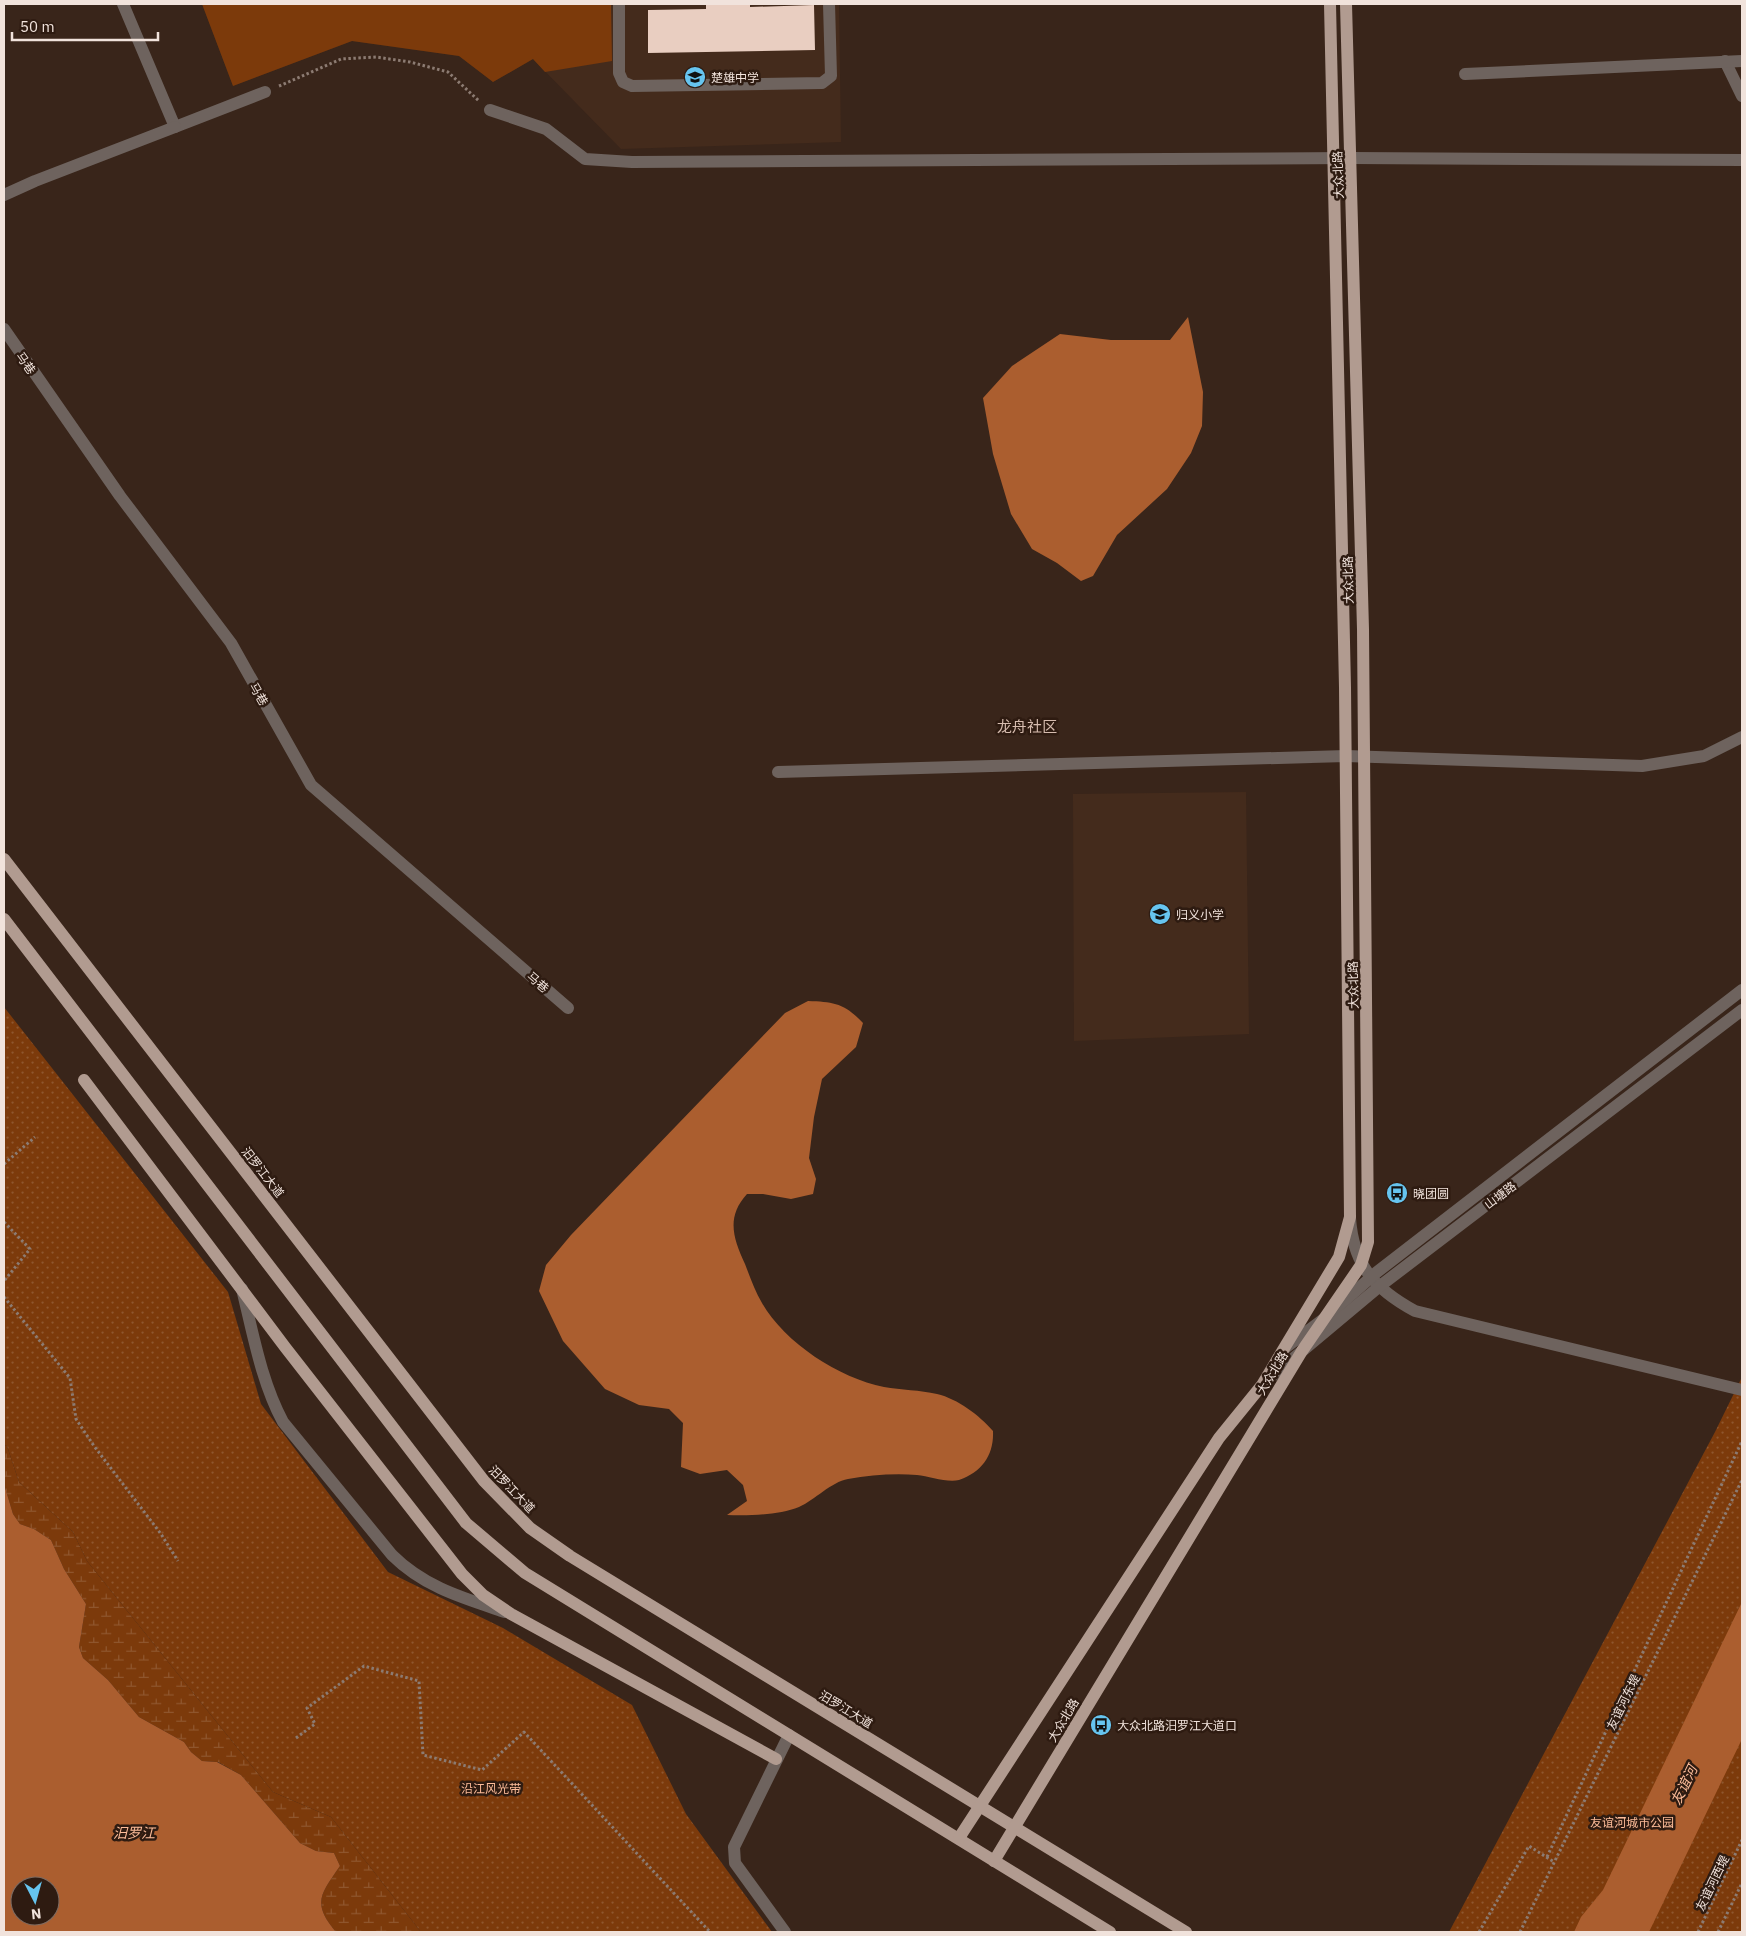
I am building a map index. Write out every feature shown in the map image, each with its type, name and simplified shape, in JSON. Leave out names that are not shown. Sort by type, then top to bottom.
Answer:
[{"type":"main road","name":"大众北路","points":[[959,1838],[1219,1438],[1262,1385],[1339,1257],[1350,1217],[1346,756],[1330,4]]},
{"type":"main road","name":"大众北路","points":[[994,1861],[1302,1350],[1361,1265],[1368,1242],[1364,756],[1346,4]]},
{"type":"main road","name":"汨罗江大道","points":[[4,859],[484,1481],[530,1528],[570,1556],[1186,1932]]},
{"type":"main road","points":[[4,918],[466,1524],[525,1573],[1110,1932]]},
{"type":"main road","points":[[84,1080],[241,1286],[284,1347],[462,1574],[483,1595],[511,1614],[776,1758]]},
{"type":"street","points":[[123,4],[175,127]]},
{"type":"street","points":[[619,4],[619,73],[623,82],[632,86],[822,83],[831,76],[829,4]]},
{"type":"street","points":[[1465,74],[1742,60]]},
{"type":"street","points":[[1725,61],[1742,96]]},
{"type":"street","points":[[4,195],[35,181],[265,92]]},
{"type":"street","points":[[490,110],[546,129],[585,159],[623,161],[1334,158],[1742,160]]},
{"type":"street","name":"马巷","points":[[4,329],[120,496],[231,644],[311,785],[568,1008]]},
{"type":"street","points":[[778,772],[1346,756],[1642,766],[1704,756],[1742,737]]},
{"type":"street","name":"山塘路","points":[[1262,1385],[1376,1282],[1742,990]]},
{"type":"street","name":"山塘路","points":[[1285,1348],[1742,1010]]},
{"type":"street","points":[[1350,1217],[1354,1250],[1361,1265],[1397,1302],[1415,1311],[1742,1390]]},
{"type":"street","points":[[241,1286],[261,1367],[273,1404],[283,1422],[392,1555],[405,1568],[428,1584],[452,1595],[511,1614]]},
{"type":"street","points":[[785,1932],[735,1863],[734,1847],[776,1758],[789,1735]]},
{"type":"path","points":[[265,92],[341,59],[376,57],[410,62],[448,72],[490,110]]},
{"type":"path","points":[[4,1164],[35,1136]]},
{"type":"path","points":[[4,1222],[30,1249],[4,1281]]},
{"type":"path","points":[[4,1297],[70,1378],[76,1418],[94,1446],[161,1534],[178,1561]]},
{"type":"path","points":[[1547,1858],[1742,1441]]},
{"type":"path","name":"友谊河东堤","points":[[1520,1932],[1742,1480]]},
{"type":"path","points":[[296,1738],[315,1724],[307,1708],[364,1666],[419,1681],[423,1755],[482,1770],[524,1732],[710,1932]]},
{"type":"path","name":"友谊河西堤","points":[[1698,1932],[1742,1840]]},
{"type":"path","points":[[1479,1932],[1529,1846],[1554,1862]]},
{"type":"path","points":[[1718,1932],[1742,1883]]},
{"type":"shaded area","name":"楚雄中学","points":[[202,4],[839,4],[841,142],[621,149],[533,59],[493,82],[459,56],[352,41],[233,86]]},
{"type":"shaded area","name":"归义小学","points":[[1246,792],[1249,1034],[1074,1041],[1073,794]]},
{"type":"green space","points":[[202,4],[611,4],[612,61],[545,72],[533,59],[493,82],[459,56],[352,41],[233,86]]},
{"type":"green space","name":"沿江风光带","points":[[4,1007],[228,1292],[261,1404],[388,1572],[503,1628],[632,1705],[686,1814],[772,1932],[421,1932],[331,1817],[273,1792],[87,1561],[73,1532],[19,1482],[7,1446],[4,1445]]},
{"type":"green space","name":"友谊河城市公园","points":[[1742,1377],[1742,1932],[1449,1932],[1715,1432]]},
{"type":"green space","points":[[4,1445],[7,1446],[19,1482],[73,1532],[87,1561],[273,1792],[331,1817],[421,1932],[336,1932],[328,1922],[321,1906],[324,1892],[340,1866],[334,1853],[316,1851],[300,1843],[241,1775],[218,1762],[202,1761],[191,1752],[184,1742],[139,1717],[108,1680],[83,1658],[79,1647],[86,1604],[64,1569],[51,1540],[34,1529],[20,1524],[13,1514],[4,1484]]},
{"type":"water","points":[[1188,317],[1203,392],[1202,426],[1191,453],[1167,489],[1117,535],[1093,576],[1081,581],[1057,563],[1032,549],[1011,514],[993,454],[983,398],[1012,366],[1060,334],[1111,340],[1170,340]]},
{"type":"water","points":[[808,1001],[838,1005],[850,1011],[863,1023],[856,1047],[822,1079],[814,1117],[809,1158],[816,1179],[813,1194],[791,1199],[763,1194],[747,1194],[736,1211],[734,1228],[737,1245],[753,1284],[772,1318],[784,1332],[815,1357],[849,1376],[867,1382],[884,1387],[945,1396],[968,1408],[987,1425],[993,1431],[993,1440],[985,1462],[967,1477],[959,1480],[949,1481],[900,1474],[848,1479],[835,1484],[805,1504],[791,1510],[763,1514],[727,1515],[747,1501],[743,1485],[727,1470],[700,1474],[681,1467],[683,1423],[669,1409],[639,1405],[605,1389],[563,1341],[539,1291],[546,1265],[571,1235],[785,1013]]},
{"type":"water","name":"汨罗江","points":[[4,1484],[13,1514],[20,1524],[34,1529],[51,1540],[64,1569],[86,1604],[79,1647],[83,1658],[108,1680],[139,1717],[184,1742],[191,1752],[202,1761],[217,1762],[241,1775],[300,1843],[316,1851],[334,1853],[340,1866],[324,1892],[321,1906],[328,1922],[336,1932],[4,1932]]},
{"type":"water","name":"友谊河","points":[[1742,1602],[1742,1739],[1649,1932],[1574,1932],[1581,1917],[1603,1890]]},
{"type":"building","points":[[706,4],[750,4],[750,7],[814,5],[815,50],[648,53],[648,10],[706,9]]},
{"type":"place","name":"楚雄中学","points":[[695,77]]},
{"type":"place","name":"归义小学","points":[[1160,914]]},
{"type":"place","name":"晓团圆","points":[[1397,1193]]},
{"type":"place","name":"大众北路汨罗江大道口","points":[[1101,1725]]},
{"type":"district","name":"龙舟社区","points":[[1027,726]]}]
